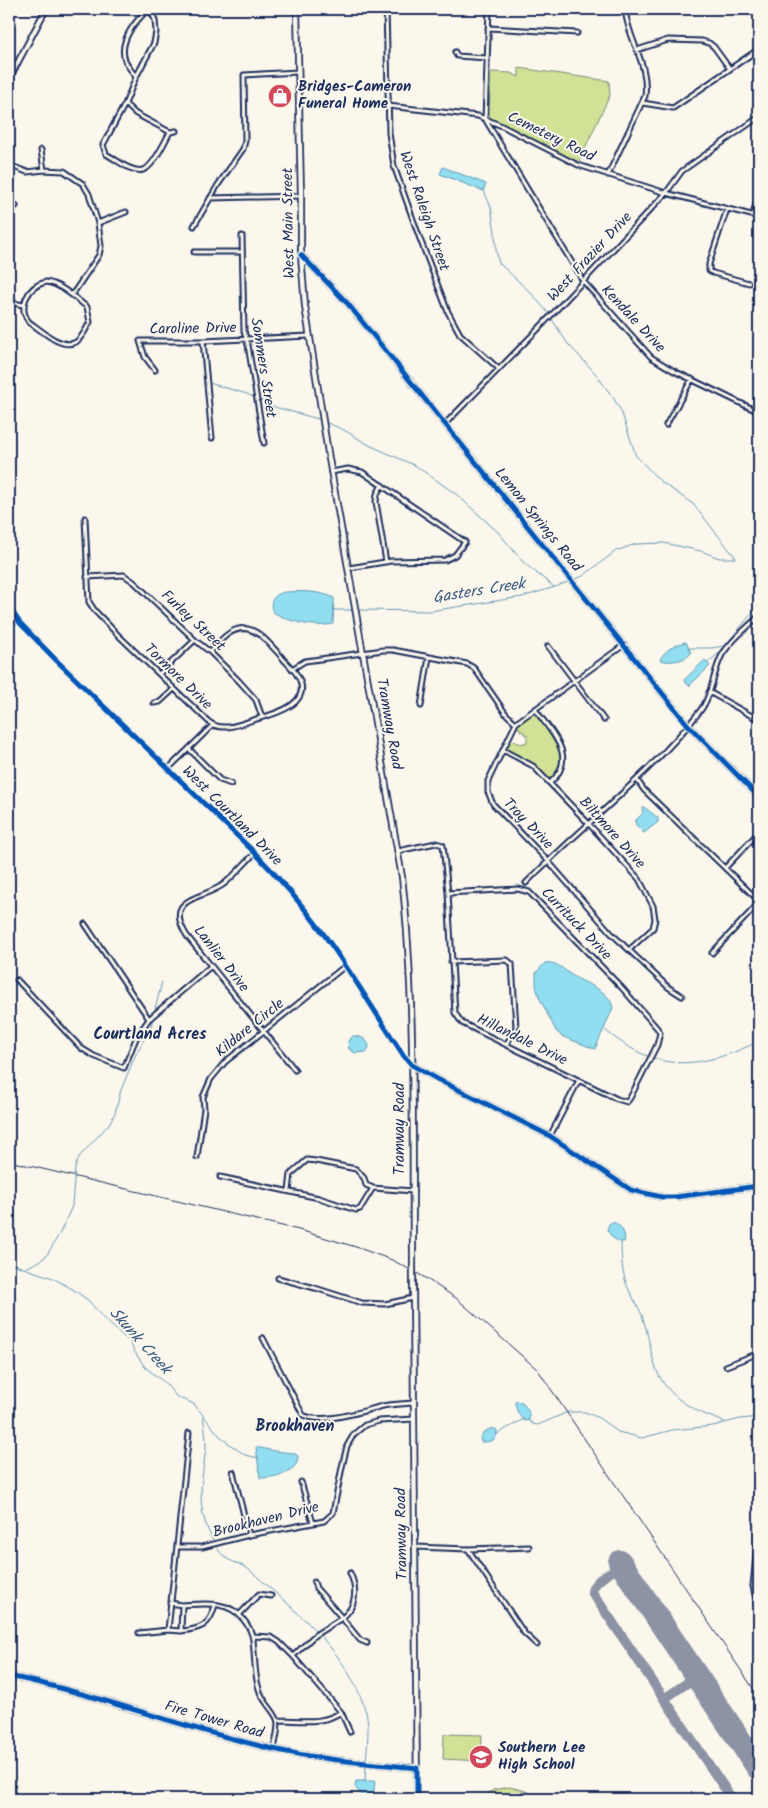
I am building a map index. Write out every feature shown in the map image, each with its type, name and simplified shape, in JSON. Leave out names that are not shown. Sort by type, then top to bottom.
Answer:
[{"type":"main road","name":"West Main Street","points":[[297,9],[301,255],[309,336],[330,465]]},
{"type":"main road","name":"Tramway Road","points":[[330,465],[398,851],[408,932],[412,994],[417,1799]]},
{"type":"street","points":[[9,79],[46,9]]},
{"type":"street","points":[[136,77],[124,59],[125,43],[138,19],[150,9],[155,20],[156,32],[154,43],[103,145],[106,154],[133,169],[143,170],[151,165],[170,132]]},
{"type":"street","name":"West Raleigh Street","points":[[386,9],[389,134],[394,166],[448,312],[460,334],[499,369]]},
{"type":"street","points":[[485,119],[489,9]]},
{"type":"street","points":[[608,175],[643,103],[646,83],[643,64],[629,31],[625,9]]},
{"type":"street","points":[[488,28],[577,33]]},
{"type":"street","points":[[637,50],[668,40],[709,42],[730,69]]},
{"type":"street","points":[[643,103],[674,108],[759,49]]},
{"type":"street","points":[[454,52],[457,56],[487,58]]},
{"type":"street","points":[[194,226],[239,155],[245,141],[244,75],[298,72]]},
{"type":"street","points":[[124,104],[136,114],[170,132],[176,131]]},
{"type":"street","name":"Cemetery Road","points":[[388,106],[467,114],[485,119],[578,165],[666,193],[759,217]]},
{"type":"street","name":"West Frazier Drive","points":[[445,424],[666,193],[682,171],[759,117]]},
{"type":"street","name":"Kendale Drive","points":[[485,119],[583,281],[651,357],[759,412]]},
{"type":"street","points":[[41,150],[44,170]]},
{"type":"street","points":[[9,165],[27,172],[44,170],[64,171],[83,184],[90,194],[102,242],[101,250],[72,295]]},
{"type":"street","points":[[753,215],[759,193]]},
{"type":"street","points":[[210,198],[301,196]]},
{"type":"street","points":[[9,202],[16,206]]},
{"type":"street","points":[[727,209],[709,264],[709,271],[749,283]]},
{"type":"street","points":[[98,223],[126,212]]},
{"type":"street","name":"Sommers Street","points":[[242,236],[244,331],[264,443]]},
{"type":"street","points":[[194,252],[242,252]]},
{"type":"street","name":"Lemon Springs Road","points":[[301,255],[348,304],[688,725],[759,797]]},
{"type":"street","points":[[51,283],[72,295],[87,307],[90,322],[77,341],[70,344],[58,341],[29,322],[24,314],[23,305],[33,289],[39,284],[51,283]]},
{"type":"street","points":[[9,302],[23,305]]},
{"type":"street","name":"Caroline Drive","points":[[155,370],[145,357],[140,341],[203,341],[309,336]]},
{"type":"street","points":[[203,341],[212,438]]},
{"type":"street","points":[[666,425],[692,379]]},
{"type":"street","points":[[331,472],[358,470],[465,542],[455,555],[445,560],[386,562],[349,568]]},
{"type":"street","points":[[382,485],[377,494],[376,502],[386,562]]},
{"type":"street","name":"Tormore Drive","points":[[85,518],[88,602],[213,726],[223,728],[282,712],[298,700],[302,688],[298,677],[260,635],[247,629],[234,630],[224,636],[210,652]]},
{"type":"street","name":"Furley Street","points":[[87,577],[124,575],[148,594],[210,652],[256,700],[262,717]]},
{"type":"street","name":"West Courtland Drive","points":[[9,607],[17,620],[56,660],[255,854],[294,897],[320,929],[404,1056],[412,1065]]},
{"type":"street","points":[[526,883],[588,823],[637,780],[703,708],[723,653],[759,616]]},
{"type":"street","points":[[9,626],[17,620]]},
{"type":"street","points":[[159,674],[195,640]]},
{"type":"street","points":[[292,669],[312,660],[392,650],[467,664],[474,668],[506,714],[516,722],[624,645]]},
{"type":"street","points":[[548,646],[604,720]]},
{"type":"street","points":[[421,706],[429,657]]},
{"type":"street","points":[[154,703],[160,702],[174,689]]},
{"type":"street","points":[[709,692],[759,720]]},
{"type":"street","points":[[535,709],[563,754],[564,761],[560,772],[550,783]]},
{"type":"street","name":"Troy Drive","points":[[516,722],[488,781],[490,799],[493,804],[548,861],[611,933],[668,987],[682,996]]},
{"type":"street","points":[[168,769],[213,726]]},
{"type":"street","points":[[189,749],[220,780],[231,784]]},
{"type":"street","name":"Biltmore Drive","points":[[503,750],[528,762],[588,823],[639,879],[653,906],[655,918],[653,928],[629,950]]},
{"type":"street","points":[[637,780],[644,790],[759,902],[712,953]]},
{"type":"street","points":[[726,868],[759,832]]},
{"type":"street","name":"Hillandale Drive","points":[[398,851],[436,842],[442,846],[448,893],[455,1013],[462,1023],[617,1100],[627,1102],[652,1054],[660,1033]]},
{"type":"street","name":"Lanlier Drive","points":[[255,854],[224,884],[188,900],[181,907],[179,918],[182,927],[211,966],[295,1070]]},
{"type":"street","name":"Currituck Drive","points":[[448,893],[518,888],[529,892],[622,988],[660,1033]]},
{"type":"street","points":[[85,924],[149,1019]]},
{"type":"street","points":[[452,962],[507,960],[512,964],[516,1027],[506,1045]]},
{"type":"street","points":[[17,980],[81,1048],[94,1056],[124,1068],[137,1036],[149,1019],[211,966]]},
{"type":"street","name":"Kildare Circle","points":[[197,1157],[204,1109],[203,1097],[206,1087],[217,1070],[345,966]]},
{"type":"street","points":[[412,1065],[550,1136],[631,1190],[662,1198],[759,1186]]},
{"type":"street","points":[[550,1136],[579,1080]]},
{"type":"street","points":[[289,1191],[291,1174],[307,1160],[316,1160],[356,1168],[364,1178],[366,1185],[373,1188],[412,1191]]},
{"type":"street","points":[[220,1177],[319,1198],[356,1210],[360,1209],[373,1188]]},
{"type":"street","points":[[278,1278],[362,1304],[385,1304],[413,1298]]},
{"type":"street","points":[[263,1338],[303,1415],[311,1419],[357,1414],[385,1406],[414,1403]]},
{"type":"street","points":[[726,1366],[759,1353]]},
{"type":"street","name":"Brookhaven Drive","points":[[177,1547],[202,1547],[249,1535],[324,1521],[333,1513],[347,1446],[354,1434],[364,1425],[379,1421],[414,1419]]},
{"type":"street","points":[[168,1630],[189,1433]]},
{"type":"street","points":[[233,1472],[249,1535]]},
{"type":"street","points":[[301,1482],[313,1523]]},
{"type":"street","points":[[759,1526],[753,1586],[759,1613]]},
{"type":"street","points":[[415,1547],[468,1549],[529,1547]]},
{"type":"street","points":[[468,1549],[524,1633],[537,1645]]},
{"type":"street","points":[[293,1656],[315,1635],[348,1614],[353,1605],[355,1593],[354,1582],[350,1573]]},
{"type":"street","points":[[314,1582],[316,1588],[360,1640],[367,1643]]},
{"type":"street","points":[[239,1615],[259,1594],[271,1596]]},
{"type":"street","points":[[170,1603],[215,1605],[231,1608],[246,1623],[253,1636],[256,1679],[259,1691],[278,1720],[274,1750]]},
{"type":"street","points":[[180,1631],[182,1605]]},
{"type":"street","points":[[139,1633],[196,1630],[206,1624],[212,1616],[215,1605]]},
{"type":"street","points":[[253,1636],[271,1637],[279,1642],[342,1712],[350,1732]]},
{"type":"street","name":"Fire Tower Road","points":[[9,1676],[274,1750],[332,1759],[417,1768]]},
{"type":"street","points":[[278,1720],[322,1721],[331,1719],[342,1712]]},
{"type":"green space","points":[[519,68],[609,81],[610,95],[578,163],[538,144],[492,119],[489,115],[491,72],[511,73],[519,77]]},
{"type":"green space","points":[[535,712],[555,741],[561,757],[561,765],[558,772],[550,780],[528,760],[505,749],[509,739],[521,744],[527,742],[527,735],[520,728],[515,728]]},
{"type":"green space","points":[[444,1734],[482,1735],[481,1761],[443,1759]]},
{"type":"green space","points":[[508,1787],[528,1792],[530,1799],[480,1799],[493,1790]]},
{"type":"water","points":[[443,167],[486,184],[483,191],[440,174]]},
{"type":"water","points":[[285,592],[317,593],[334,598],[333,624],[302,623],[286,619],[273,612],[271,605],[273,599]]},
{"type":"water","points":[[686,642],[691,653],[689,656],[677,661],[660,660],[664,653],[671,648]]},
{"type":"water","points":[[705,660],[710,666],[689,686],[684,680]]},
{"type":"water","points":[[644,807],[658,818],[658,822],[644,833],[636,825],[635,821],[643,813],[642,809]]},
{"type":"water","points":[[545,963],[554,963],[573,976],[603,992],[611,1002],[613,1008],[595,1049],[561,1036],[556,1031],[539,997],[536,986],[536,973]]},
{"type":"water","points":[[353,1036],[361,1037],[367,1042],[369,1047],[367,1052],[355,1053],[349,1049],[348,1041]]},
{"type":"water","points":[[612,1222],[622,1230],[625,1236],[624,1242],[616,1240],[607,1230]]},
{"type":"water","points":[[516,1401],[522,1403],[526,1408],[529,1413],[529,1420],[525,1421],[519,1415],[515,1406]]},
{"type":"water","points":[[492,1428],[497,1430],[495,1439],[481,1442],[480,1438],[484,1432]]},
{"type":"water","points":[[256,1447],[293,1453],[298,1456],[297,1462],[294,1467],[284,1473],[260,1478]]},
{"type":"water","points":[[356,1781],[375,1781],[373,1799],[365,1799],[355,1787]]},
{"type":"waterway","points":[[483,189],[491,207],[499,263],[532,294],[549,314]]},
{"type":"waterway","points":[[551,318],[568,344],[596,374],[614,399],[621,411],[636,456],[660,481],[693,504],[736,558]]},
{"type":"waterway","points":[[209,383],[253,397]]},
{"type":"waterway","points":[[261,400],[267,405],[322,420]]},
{"type":"waterway","points":[[325,422],[344,430],[369,445],[416,466],[456,494],[499,533],[523,562],[554,587]]},
{"type":"waterway","name":"Gasters Creek","points":[[358,610],[430,611],[522,597],[583,576],[616,551],[636,544],[664,543],[701,551],[719,558],[735,558]]},
{"type":"waterway","points":[[707,663],[718,654],[759,605]]},
{"type":"waterway","name":"Gasters Creek","points":[[333,610],[354,610]]},
{"type":"waterway","points":[[688,648],[724,646]]},
{"type":"waterway","points":[[154,1013],[162,982]]},
{"type":"waterway","points":[[26,1268],[47,1255],[60,1233],[72,1206],[75,1168],[79,1157],[109,1124],[115,1113],[121,1090],[135,1056],[151,1027],[153,1017]]},
{"type":"waterway","points":[[605,1030],[619,1041],[652,1058],[681,1063],[716,1058],[759,1041]]},
{"type":"waterway","points":[[621,1242],[624,1277],[642,1315],[654,1363],[659,1375],[665,1385],[682,1402],[725,1422]]},
{"type":"waterway","name":"Skunk Creek","points":[[9,1263],[53,1278],[89,1301],[103,1318],[130,1342],[145,1367],[165,1383],[177,1397],[194,1404],[218,1434],[228,1443],[245,1455],[259,1458]]},
{"type":"waterway","points":[[528,1420],[538,1425],[568,1412],[585,1412],[599,1418],[618,1432],[642,1438],[672,1430],[713,1426],[740,1419],[759,1417]]},
{"type":"waterway","points":[[203,1417],[206,1447],[201,1500],[204,1517],[211,1535],[223,1556],[248,1569],[287,1603],[320,1635],[347,1671],[358,1690],[366,1712],[368,1730],[366,1762]]},
{"type":"waterway","points":[[497,1434],[524,1419]]},
{"type":"waterway","points":[[365,1782],[366,1766]]},
{"type":"taxiway","points":[[622,1565],[599,1580],[592,1592],[732,1799]]},
{"type":"taxiway","points":[[664,1699],[697,1676]]},
{"type":"runway","points":[[620,1562],[759,1769]]},
{"type":"railway","points":[[9,1161],[299,1230],[356,1247],[392,1260],[422,1276],[456,1298],[538,1370],[759,1697]]},
{"type":"cycle path","points":[[301,255],[348,304],[688,725],[759,797]]},
{"type":"cycle path","points":[[9,607],[20,623],[56,660],[255,853],[280,880],[320,929],[404,1056],[412,1065],[550,1136],[631,1190],[662,1197],[675,1197],[759,1186]]},
{"type":"cycle path","points":[[9,1676],[75,1692],[207,1732],[273,1749],[327,1759],[417,1768],[417,1799]]},
{"type":"place","name":"Bridges-Cameron Funeral Home","points":[[280,96]]},
{"type":"place","name":"Southern Lee High School","points":[[481,1757]]},
{"type":"district","name":"Courtland Acres","points":[[150,1034]]},
{"type":"district","name":"Brookhaven","points":[[295,1426]]}]
